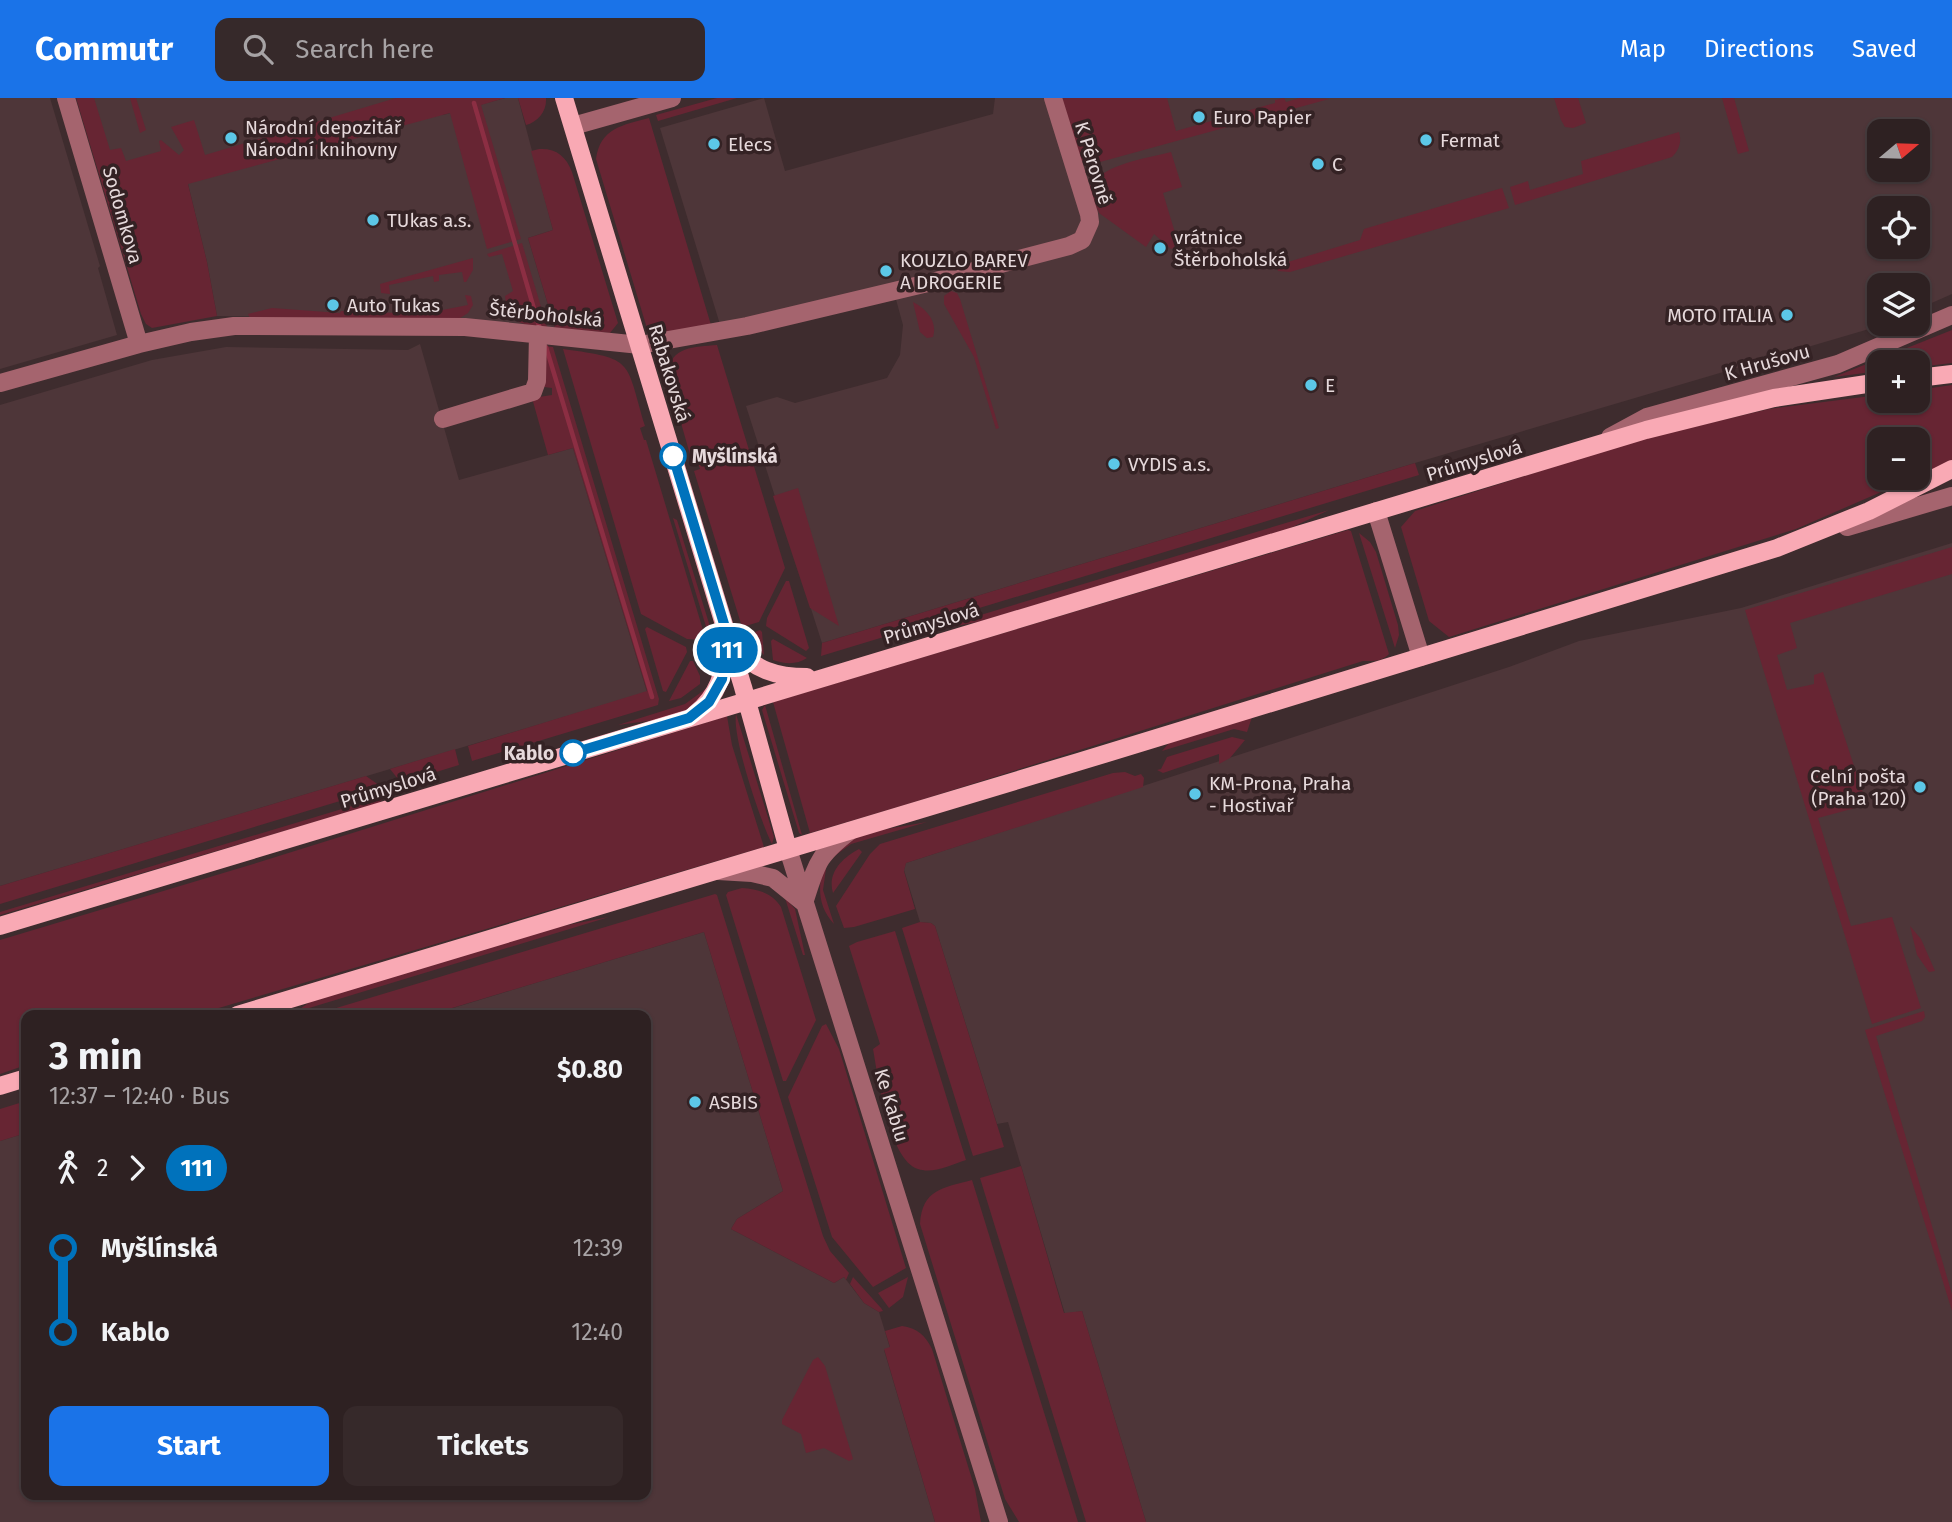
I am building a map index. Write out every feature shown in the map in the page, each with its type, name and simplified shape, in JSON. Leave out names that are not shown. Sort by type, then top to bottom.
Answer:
[{"type":"main road","name":"Rabakovská","points":[[564,98],[747,701]]},
{"type":"main road","points":[[1930,377],[1952,374]]},
{"type":"main road","name":"Průmyslová","points":[[0,926],[1593,446],[1737,406],[1811,391],[1867,384]]},
{"type":"main road","points":[[254,1010],[1777,548],[1868,511],[1952,469]]},
{"type":"main road","points":[[728,637],[748,662],[766,672],[781,676],[824,678]]},
{"type":"main road","points":[[689,718],[709,702],[718,688],[728,637]]},
{"type":"main road","name":"Ke Kablu","points":[[747,701],[788,849]]},
{"type":"main road","points":[[0,1086],[21,1080]]},
{"type":"street","name":"Sodomkova","points":[[66,98],[139,344]]},
{"type":"street","points":[[573,126],[671,98]]},
{"type":"street","name":"K Pérovně","points":[[1053,98],[1089,214],[1090,222],[1082,240]]},
{"type":"street","name":"Štěrboholská","points":[[0,383],[139,344],[191,332],[234,326],[439,326],[640,345],[747,326],[907,289],[1069,246],[1082,240]]},
{"type":"street","name":"K Hrušovu","points":[[1593,446],[1647,417],[1838,364],[1952,315]]},
{"type":"street","points":[[443,419],[533,393],[537,381],[538,334]]},
{"type":"street","points":[[1777,548],[1952,496]]},
{"type":"street","points":[[1376,511],[1421,657]]},
{"type":"street","points":[[714,871],[765,876],[777,881],[804,902],[819,860],[828,848],[850,830]]},
{"type":"street","name":"Ke Kablu","points":[[788,849],[999,1522]]},
{"type":"shaded area","points":[[0,98],[50,98],[100,266],[98,268],[117,335],[0,369]]},
{"type":"shaded area","points":[[76,98],[94,98],[110,150],[121,148],[126,161],[161,151],[161,140],[179,155],[184,150],[171,127],[194,120],[205,155],[396,98],[505,98],[481,105],[521,239],[487,249],[450,113],[188,184],[217,316],[152,328],[146,324],[141,314]]},
{"type":"shaded area","name":"TUkas a.s.","points":[[87,98],[438,98],[443,115],[505,98],[518,98],[553,230],[528,238],[555,328],[477,320],[217,316],[188,184],[113,200]]},
{"type":"shaded area","points":[[130,98],[136,98],[146,130],[140,133]]},
{"type":"shaded area","points":[[518,98],[546,98],[541,115],[526,125]]},
{"type":"shaded area","points":[[717,98],[737,98],[658,121],[656,115]]},
{"type":"shaded area","points":[[764,98],[785,171],[993,114],[995,98],[1952,98],[1952,294],[1930,304],[1930,273],[1867,273],[1867,330],[822,643],[746,406],[777,397],[795,403],[887,378],[900,355],[903,325],[894,292],[722,331],[660,128]]},
{"type":"shaded area","points":[[1062,98],[1167,98],[1176,131],[1275,103],[1275,100],[1284,98],[1286,102],[1300,98],[1329,99],[1100,162],[1098,157],[1081,161]]},
{"type":"shaded area","points":[[1554,98],[1578,98],[1586,123],[1573,128],[1565,127]]},
{"type":"shaded area","points":[[1722,98],[1734,98],[1749,151],[1738,154]]},
{"type":"shaded area","points":[[649,118],[711,325],[649,335],[596,159],[602,140],[614,129]]},
{"type":"shaded area","points":[[1679,132],[1679,146],[1672,157],[1515,205],[1510,187],[1528,181],[1530,190],[1583,174],[1581,161]]},
{"type":"shaded area","points":[[539,149],[560,154],[572,172],[618,323],[610,333],[555,328],[528,238],[553,230],[531,151]]},
{"type":"shaded area","points":[[1171,152],[1182,187],[1163,193],[1179,246],[1171,249],[1154,234],[1146,247],[1099,213],[1090,186],[1097,178],[1116,167]]},
{"type":"shaded area","points":[[1502,188],[1509,208],[1290,272],[1278,271],[1275,263],[1285,252],[1288,262],[1360,240],[1364,229]]},
{"type":"shaded area","points":[[522,243],[547,327],[523,324],[513,318],[505,296],[513,291],[502,254],[489,257],[487,254]]},
{"type":"shaded area","points":[[473,258],[473,270],[466,282],[462,272],[439,275],[439,281],[434,282],[433,276],[389,285],[390,294],[381,293],[380,284]]},
{"type":"shaded area","points":[[951,291],[957,293],[960,299],[999,428],[996,429],[974,357],[944,304],[944,296]]},
{"type":"shaded area","points":[[465,295],[471,296],[473,305],[468,313],[457,320],[250,318],[248,314],[272,308],[340,313],[400,313],[400,306],[410,305],[411,311],[418,311],[418,304],[427,313],[468,305]]},
{"type":"shaded area","points":[[913,302],[930,316],[934,326],[933,337],[927,338],[920,332]]},
{"type":"shaded area","points":[[1952,330],[1952,363],[1930,366],[1930,350],[1902,350]]},
{"type":"shaded area","points":[[420,344],[459,480],[573,448],[647,692],[0,886],[0,405],[152,360],[226,347],[408,350]]},
{"type":"shaded area","points":[[717,345],[785,568],[759,622],[742,627],[694,471],[700,469],[696,457],[691,458],[667,374],[673,358],[679,353],[692,348]]},
{"type":"shaded area","points":[[544,346],[553,347],[659,699],[658,705],[472,761],[468,746],[647,691],[573,448],[548,455],[532,398],[552,395],[552,388],[544,387]]},
{"type":"shaded area","points":[[563,349],[615,360],[624,366],[629,375],[645,426],[640,428],[646,440],[703,630],[702,640],[687,639],[641,614]]},
{"type":"shaded area","points":[[1867,364],[1867,373],[1834,377]]},
{"type":"shaded area","points":[[1952,385],[1952,460],[1930,472],[1930,427],[1867,427],[1867,490],[1890,490],[1796,529],[1449,637],[1429,621],[1401,527],[1415,511],[1634,441],[1769,409],[1867,397],[1867,413],[1930,413],[1930,388]]},
{"type":"shaded area","points":[[1415,463],[1419,475],[821,656],[822,643]]},
{"type":"shaded area","points":[[798,488],[839,626],[810,608],[773,496]]},
{"type":"shaded area","points":[[1329,510],[1286,530],[978,622],[924,632]]},
{"type":"shaded area","points":[[673,518],[677,520],[716,646],[714,672],[714,653]]},
{"type":"shaded area","points":[[1351,531],[1389,654],[1383,658],[1363,661],[810,833],[773,702]]},
{"type":"shaded area","points":[[1359,533],[1370,542],[1376,552],[1398,625],[1399,635],[1395,648]]},
{"type":"shaded area","points":[[1952,543],[1952,1522],[1146,1522],[1082,1311],[1065,1314],[1008,1122],[997,1124],[935,926],[920,922],[904,870],[906,863],[1509,667],[1579,641],[1741,608]]},
{"type":"shaded area","points":[[1952,547],[1952,574],[1790,623],[1797,648],[1777,655],[1787,690],[1814,684],[1814,675],[1823,672],[1865,799],[1859,807],[1818,818],[1851,926],[1892,917],[1921,1008],[1872,1024],[1745,610]]},
{"type":"shaded area","points":[[786,581],[789,581],[809,648],[806,651],[766,626],[767,618]]},
{"type":"shaded area","points":[[647,627],[686,647],[687,652],[666,692],[663,691],[645,629]]},
{"type":"shaded area","points":[[760,630],[764,655],[748,638],[748,635]]},
{"type":"shaded area","points":[[773,639],[807,658],[790,663],[773,660]]},
{"type":"shaded area","points":[[690,661],[693,661],[700,676],[700,684],[681,698],[669,701]]},
{"type":"shaded area","points":[[707,688],[695,704],[677,714],[618,725],[685,704]]},
{"type":"shaded area","points":[[765,705],[802,835],[799,833],[762,710]]},
{"type":"shaded area","points":[[736,714],[774,837],[772,844],[742,759]]},
{"type":"shaded area","points":[[727,716],[732,745],[764,847],[212,1010],[21,1010],[21,1067],[0,1074],[0,940]]},
{"type":"shaded area","points":[[1252,717],[1247,732],[1234,729],[1162,751],[1169,743]]},
{"type":"shaded area","points":[[1232,737],[1245,740],[1230,758],[1219,764],[1219,754],[1163,773],[1157,770],[1161,769],[1167,757]]},
{"type":"shaded area","points":[[455,749],[459,765],[407,781],[398,779],[390,769]]},
{"type":"shaded area","points":[[1125,772],[1135,776],[1141,774],[1144,778],[1143,787],[906,863],[904,871],[915,909],[844,928],[836,906],[870,854],[880,844],[1113,773]]},
{"type":"shaded area","points":[[366,776],[383,788],[0,904],[0,886]]},
{"type":"shaded area","points":[[385,796],[379,803],[0,915],[0,912]]},
{"type":"shaded area","points":[[927,822],[851,844],[829,860],[846,840],[875,831]]},
{"type":"shaded area","points":[[859,849],[862,852],[833,893],[832,879],[837,867]]},
{"type":"shaded area","points":[[823,867],[826,869],[823,890],[834,924],[822,904],[820,882]]},
{"type":"shaded area","points":[[742,888],[764,893],[781,907],[816,1020],[786,1081],[783,1081],[726,895]]},
{"type":"shaded area","points":[[717,895],[823,1236],[830,1251],[849,1273],[846,1280],[844,1277],[834,1283],[731,1229],[737,1219],[783,1191],[704,932],[446,1010],[330,1010]]},
{"type":"shaded area","points":[[785,898],[795,909],[805,955],[803,955]]},
{"type":"shaded area","points":[[609,917],[299,1010],[311,1001],[552,928]]},
{"type":"shaded area","points":[[920,922],[935,926],[1004,1147],[973,1156],[902,928]]},
{"type":"shaded area","points":[[1910,926],[1921,939],[1935,971],[1929,972],[1917,955]]},
{"type":"shaded area","points":[[895,931],[966,1160],[936,1170],[918,1169],[908,1162],[892,1134],[873,1049],[880,1044],[849,946]]},
{"type":"shaded area","points":[[704,932],[783,1191],[737,1219],[731,1229],[834,1283],[844,1277],[864,1303],[879,1312],[890,1348],[884,1350],[935,1522],[0,1522],[0,1141],[21,1135],[21,1500],[651,1500],[651,1010],[447,1010]]},
{"type":"shaded area","points":[[1924,1011],[1925,1017],[1922,1021],[1876,1036],[1952,1294],[1952,1311],[1865,1030]]},
{"type":"shaded area","points":[[826,1024],[839,1049],[906,1268],[873,1287],[832,1237],[788,1097],[822,1026]]},
{"type":"shaded area","points":[[21,1103],[21,1135],[0,1141],[0,1109]]},
{"type":"shaded area","points":[[1021,1166],[1064,1313],[1082,1311],[1146,1522],[1086,1522],[980,1178]]},
{"type":"shaded area","points":[[972,1180],[1078,1522],[1019,1522],[1005,1499],[920,1224],[925,1203],[930,1197],[943,1188]]},
{"type":"shaded area","points":[[853,1277],[883,1311],[879,1312],[864,1303],[850,1284]]},
{"type":"shaded area","points":[[908,1277],[903,1297],[889,1308],[878,1293]]},
{"type":"shaded area","points":[[902,1326],[920,1333],[932,1349],[975,1489],[981,1522],[935,1522],[884,1349],[890,1347],[885,1331]]},
{"type":"shaded area","points":[[818,1357],[825,1366],[853,1459],[849,1461],[824,1448],[806,1453],[801,1434],[782,1424],[813,1360]]},
{"type":"waterway","points":[[474,103],[539,326]]},
{"type":"waterway","points":[[546,347],[652,697]]},
{"type":"bus line","name":"111","points":[[573,753],[689,718],[709,702],[722,679],[728,637],[673,456]]},
{"type":"place","name":"Euro Papier","points":[[1199,117]]},
{"type":"place","name":"Národní depozitář Národní knihovny","points":[[231,138]]},
{"type":"place","name":"Fermat","points":[[1426,140]]},
{"type":"place","name":"Elecs","points":[[714,144]]},
{"type":"place","name":"C","points":[[1318,164]]},
{"type":"place","name":"TUkas a.s.","points":[[373,220]]},
{"type":"place","name":"vrátnice Štěrboholská","points":[[1160,248]]},
{"type":"place","name":"KOUZLO BAREV A DROGERIE","points":[[886,271]]},
{"type":"place","name":"Auto Tukas","points":[[333,305]]},
{"type":"place","name":"MOTO ITALIA","points":[[1787,315]]},
{"type":"place","name":"E","points":[[1311,385]]},
{"type":"place","name":"Myšlínská","points":[[673,456]]},
{"type":"place","name":"VYDIS a.s.","points":[[1114,464]]},
{"type":"place","name":"Kablo","points":[[573,753]]},
{"type":"place","name":"Celní pošta (Praha 120)","points":[[1920,787]]},
{"type":"place","name":"KM-Prona, Praha - Hostivař","points":[[1195,794]]},
{"type":"place","name":"ASBIS","points":[[695,1102]]}]
